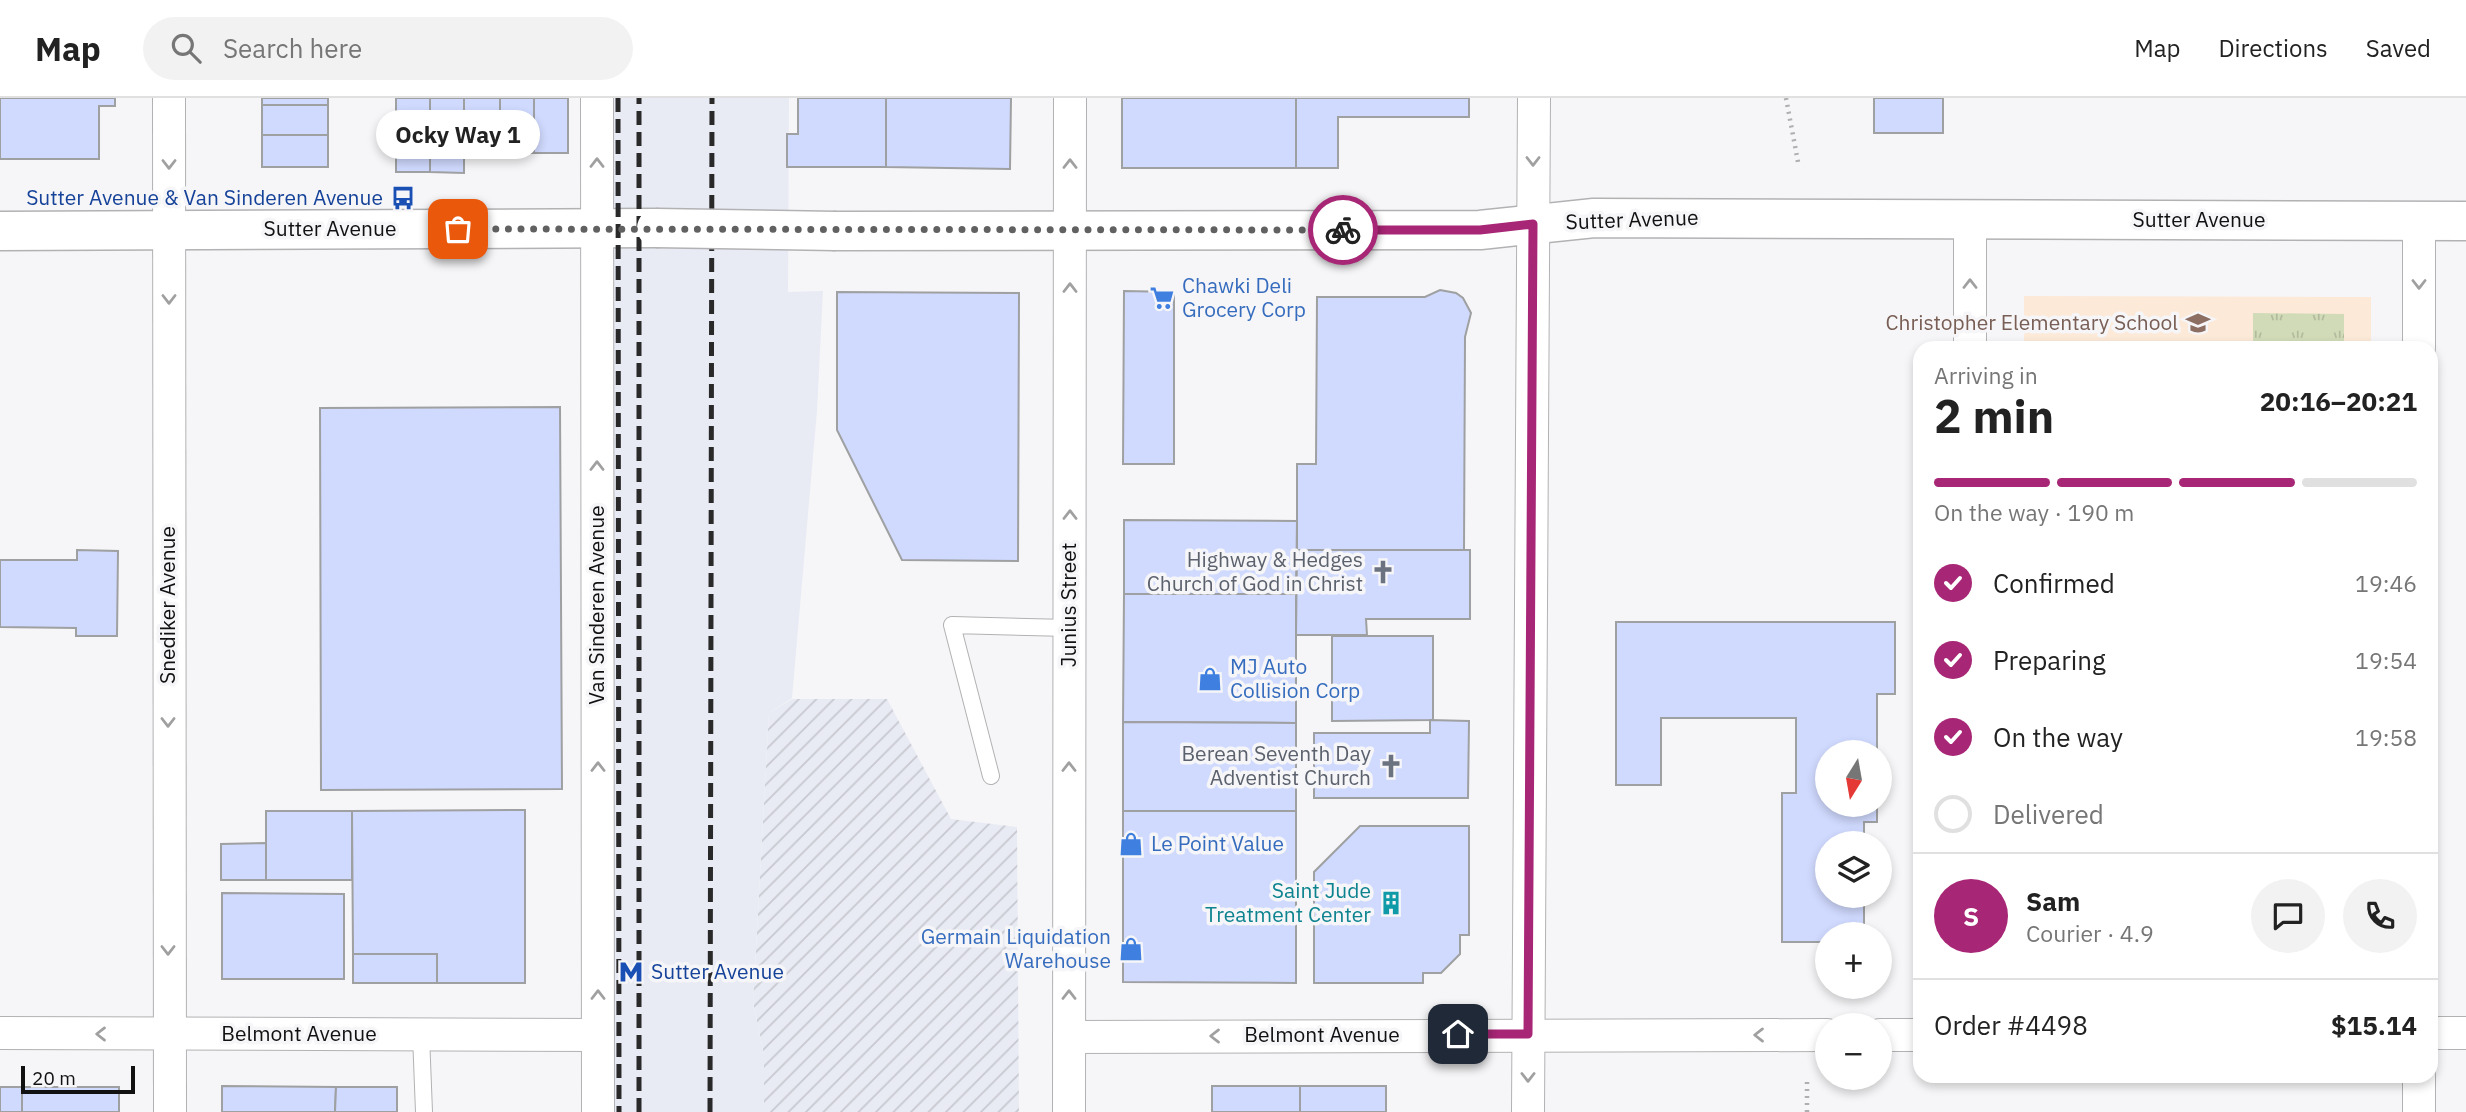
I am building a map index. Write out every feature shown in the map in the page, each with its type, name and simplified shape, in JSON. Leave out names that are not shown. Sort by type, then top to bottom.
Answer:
[{"type":"street","name":"Snediker Avenue","points":[[169,98],[170,1112]]},
{"type":"street","name":"Van Sinderen Avenue","points":[[597,98],[598,1112]]},
{"type":"street","name":"Junius Street","points":[[1069,1112],[1070,98]]},
{"type":"street","points":[[1528,1112],[1534,98]]},
{"type":"street","name":"Sutter Avenue","points":[[0,231],[597,227],[836,231],[1480,230],[1594,218],[2466,220]]},
{"type":"street","points":[[1970,219],[1970,341]]},
{"type":"street","points":[[2419,220],[2420,341]]},
{"type":"street","name":"Belmont Avenue","points":[[0,1033],[598,1035]]},
{"type":"street","points":[[2438,1033],[2466,1033]]},
{"type":"street","name":"Belmont Avenue","points":[[1069,1037],[1815,1035]]},
{"type":"street","points":[[1892,1035],[1913,1035]]},
{"type":"street","points":[[2419,1083],[2420,1112]]},
{"type":"lane","points":[[991,776],[952,625],[1069,628]]},
{"type":"lane","points":[[421,1035],[424,1112]]},
{"type":"path","points":[[1786,98],[1798,162]]},
{"type":"path","points":[[1807,1078],[1807,1112]]},
{"type":"shaded area","points":[[610,98],[789,98],[788,292],[823,291],[817,411],[792,698],[769,713],[753,1002],[764,1055],[764,1112],[608,1112]]},
{"type":"shaded area","name":"Christopher Elementary School","points":[[2024,296],[2371,297],[2371,341],[2024,341]]},
{"type":"shaded area","points":[[792,699],[887,699],[951,819],[1017,827],[1019,1112],[764,1112],[764,1055],[753,1002],[769,713]]},
{"type":"green space","points":[[2253,313],[2344,314],[2344,341],[2253,341]]},
{"type":"building","points":[[0,98],[115,98],[115,106],[99,106],[99,159],[0,159]]},
{"type":"building","points":[[262,98],[328,98],[328,105],[262,105]]},
{"type":"building","points":[[396,98],[430,98],[430,172],[396,172]]},
{"type":"building","points":[[430,98],[464,98],[464,173],[430,172]]},
{"type":"building","points":[[464,98],[500,98],[500,153],[464,153]]},
{"type":"building","points":[[500,98],[534,98],[534,153],[500,153]]},
{"type":"building","points":[[534,98],[568,98],[568,153],[534,153]]},
{"type":"building","points":[[798,98],[886,98],[886,167],[787,167],[787,134],[798,134]]},
{"type":"building","points":[[886,98],[1011,98],[1010,169],[886,167]]},
{"type":"building","points":[[1122,98],[1296,98],[1296,168],[1122,168]]},
{"type":"building","points":[[1296,98],[1469,98],[1469,117],[1338,117],[1338,168],[1296,168]]},
{"type":"building","points":[[1874,98],[1943,98],[1943,133],[1874,133]]},
{"type":"building","points":[[262,105],[328,105],[328,135],[262,135]]},
{"type":"building","points":[[262,135],[328,135],[328,167],[262,167]]},
{"type":"building","points":[[1440,290],[1456,293],[1463,298],[1471,313],[1465,337],[1464,551],[1297,550],[1297,464],[1316,464],[1317,297],[1425,297]]},
{"type":"building","points":[[1124,291],[1174,292],[1174,464],[1123,464]]},
{"type":"building","points":[[837,292],[1019,293],[1018,561],[902,560],[837,430]]},
{"type":"building","points":[[560,407],[562,789],[321,790],[320,408]]},
{"type":"building","points":[[1124,520],[1297,521],[1296,594],[1124,594]]},
{"type":"building","points":[[77,550],[118,551],[117,636],[76,636],[76,628],[0,627],[0,560],[77,560]]},
{"type":"building","name":"Highway & Hedges Church of God in Christ","points":[[1297,550],[1470,550],[1470,619],[1366,619],[1367,635],[1296,635]]},
{"type":"building","name":"MJ Auto Collision Corp","points":[[1124,594],[1296,594],[1296,723],[1123,722]]},
{"type":"building","points":[[1616,622],[1895,622],[1895,694],[1877,694],[1877,740],[1815,740],[1815,817],[1877,817],[1877,822],[1864,822],[1864,831],[1815,831],[1815,908],[1864,908],[1864,922],[1815,922],[1815,942],[1782,942],[1782,793],[1796,793],[1796,718],[1661,718],[1661,785],[1616,785]]},
{"type":"building","points":[[1332,636],[1433,636],[1433,720],[1332,721]]},
{"type":"building","name":"Berean Seventh Day Adventist Church","points":[[1430,720],[1469,721],[1468,798],[1314,798],[1314,733],[1430,733]]},
{"type":"building","points":[[1123,722],[1296,723],[1296,811],[1123,811]]},
{"type":"building","points":[[525,810],[525,983],[437,983],[437,954],[353,954],[352,811]]},
{"type":"building","points":[[266,811],[352,811],[352,880],[266,880]]},
{"type":"building","points":[[1123,811],[1296,811],[1296,983],[1123,982]]},
{"type":"building","name":"Saint Jude Treatment Center","points":[[1360,826],[1469,826],[1469,935],[1460,935],[1460,954],[1441,973],[1423,973],[1423,983],[1314,983],[1314,872]]},
{"type":"building","points":[[266,843],[266,880],[221,880],[221,844]]},
{"type":"building","points":[[222,893],[344,894],[344,979],[222,979]]},
{"type":"building","points":[[353,954],[437,954],[437,983],[353,983]]},
{"type":"building","points":[[222,1086],[336,1087],[335,1112],[222,1112]]},
{"type":"building","points":[[1212,1086],[1300,1086],[1300,1112],[1212,1112]]},
{"type":"building","points":[[1300,1086],[1386,1086],[1386,1112],[1300,1112]]},
{"type":"building","points":[[0,1087],[22,1087],[22,1112],[0,1112]]},
{"type":"building","points":[[22,1087],[119,1087],[119,1112],[22,1112]]},
{"type":"building","points":[[336,1087],[397,1087],[397,1112],[335,1112]]},
{"type":"railway","points":[[618,98],[619,1112]]},
{"type":"railway","points":[[639,98],[639,1112]]},
{"type":"railway","points":[[710,1112],[712,98]]},
{"type":"way so far","points":[[458,229],[597,227],[836,231],[1343,230]]},
{"type":"place","name":"Sutter Avenue & Van Sinderen Avenue","points":[[403,198]]},
{"type":"place","name":"Ocky Way 1","points":[[458,229]]},
{"type":"place","name":"Chawki Deli Grocery Corp","points":[[1162,298]]},
{"type":"place","name":"Christopher Elementary School","points":[[2198,323]]},
{"type":"place","name":"Highway & Hedges Church of God in Christ","points":[[1383,572]]},
{"type":"place","name":"MJ Auto Collision Corp","points":[[1210,679]]},
{"type":"place","name":"Berean Seventh Day Adventist Church","points":[[1391,766]]},
{"type":"place","name":"Le Point Value","points":[[1131,844]]},
{"type":"place","name":"Saint Jude Treatment Center","points":[[1391,903]]},
{"type":"place","name":"Germain Liquidation Warehouse","points":[[1131,949]]},
{"type":"place","name":"Sutter Avenue","points":[[631,972]]},
{"type":"route","points":[[1343,230],[1480,230],[1533,224],[1528,1034],[1458,1034]]}]
